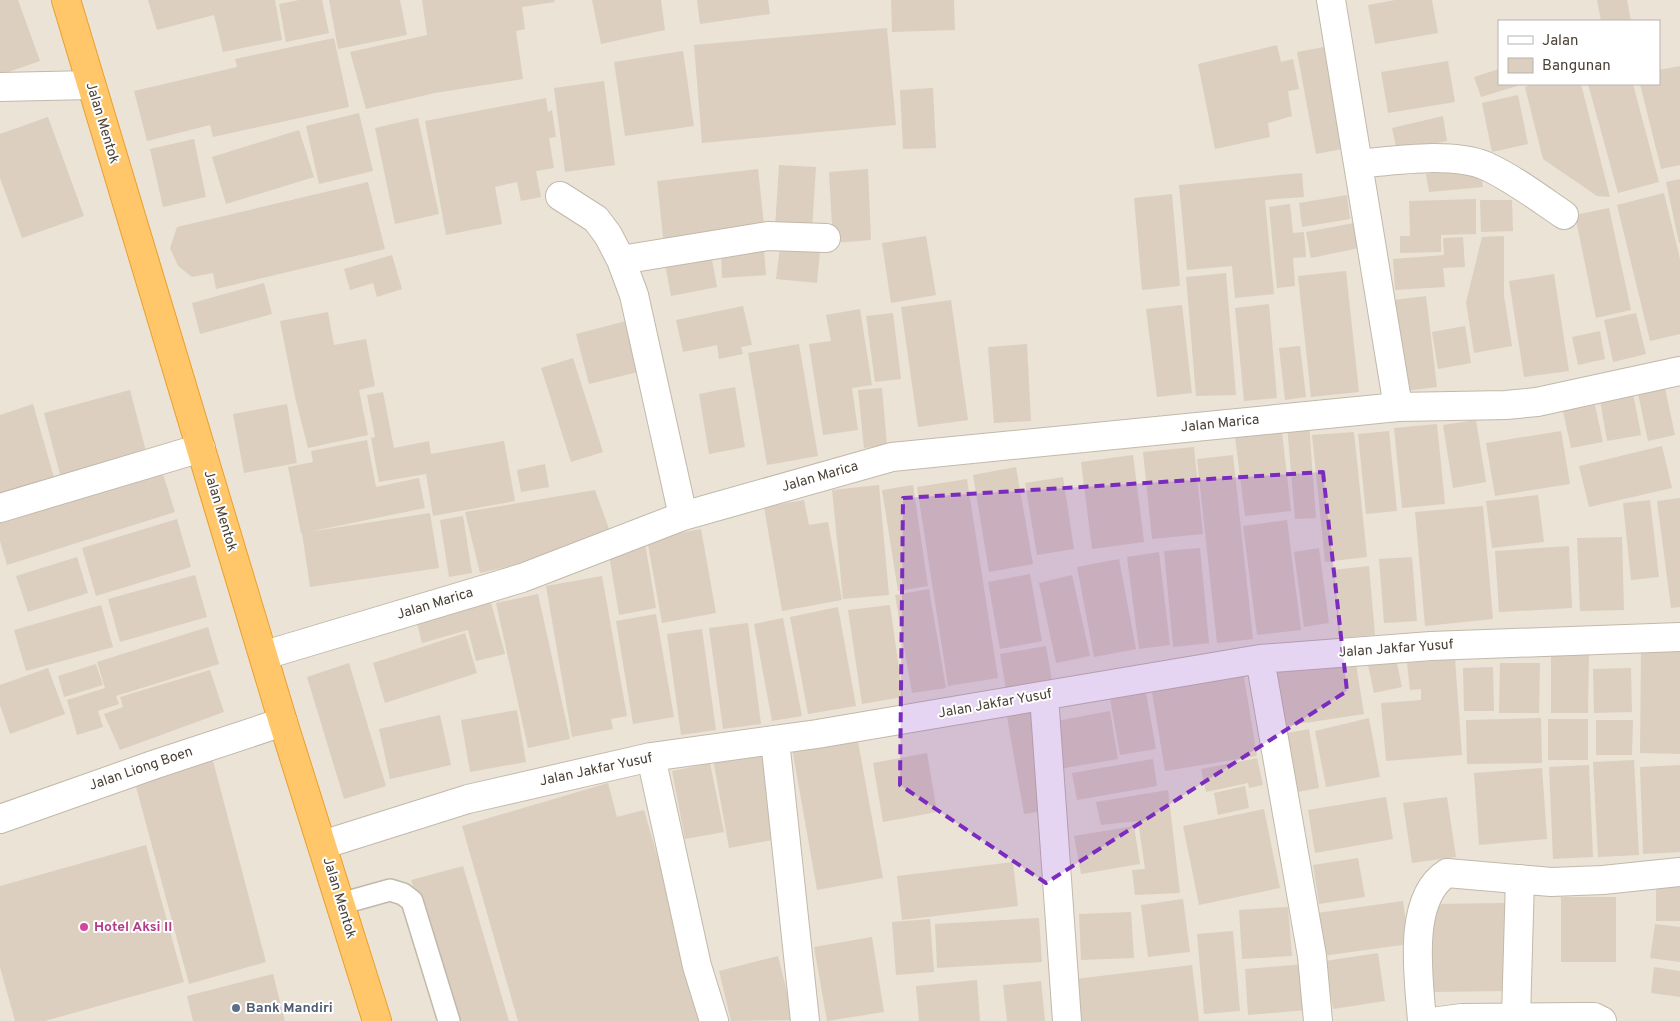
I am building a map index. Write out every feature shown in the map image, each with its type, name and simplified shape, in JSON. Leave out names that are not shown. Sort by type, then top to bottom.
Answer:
[{"type":"highway","name":"Jalan Mentok","points":[[66,0],[265,654],[283,722],[377,1021]]},
{"type":"street","points":[[1331,0],[1398,407]]},
{"type":"street","points":[[0,87],[91,85]]},
{"type":"street","points":[[1358,164],[1417,158],[1467,162],[1484,166],[1564,215]]},
{"type":"street","points":[[560,196],[596,219],[608,235],[622,260],[634,296],[683,516]]},
{"type":"street","points":[[622,260],[768,236],[826,238]]},
{"type":"street","name":"Jalan Marica","points":[[265,654],[522,578],[683,516],[892,457],[1398,407],[1506,405],[1537,402],[1680,371]]},
{"type":"street","points":[[0,508],[201,448]]},
{"type":"street","name":"Jalan Jakfar Yusuf","points":[[322,845],[468,799],[651,757],[775,740],[1260,659],[1431,646],[1680,637]]},
{"type":"street","points":[[1260,659],[1312,956],[1318,1021]]},
{"type":"street","points":[[1044,696],[1067,1021]]},
{"type":"street","name":"Jalan Liong Boen","points":[[0,819],[283,722]]},
{"type":"street","points":[[775,740],[805,1021]]},
{"type":"street","points":[[651,757],[697,966],[714,1021]]},
{"type":"street","points":[[1422,1021],[1417,940],[1423,913],[1436,881],[1447,873],[1551,882],[1603,880],[1680,872]]},
{"type":"street","points":[[1516,1017],[1520,878]]},
{"type":"street","points":[[1439,1021],[1516,1017],[1594,1017],[1602,1021]]},
{"type":"lane","points":[[340,904],[390,890],[403,894],[412,900],[450,1021]]},
{"type":"highlighted area","points":[[1323,472],[1347,691],[1046,883],[900,785],[903,498]]},
{"type":"shaded area","points":[[0,0],[1680,0],[1680,1021],[0,1021]]},
{"type":"building","points":[[0,0],[18,0],[40,61],[0,75]]},
{"type":"building","points":[[148,0],[275,0],[282,40],[223,52],[214,15],[157,30]]},
{"type":"building","points":[[299,0],[322,0],[329,33],[286,42],[279,4]]},
{"type":"building","points":[[329,0],[400,0],[407,35],[338,49]]},
{"type":"building","points":[[422,0],[554,0],[555,2],[522,7],[525,29],[516,31],[523,79],[435,93],[366,109],[350,52],[427,35]]},
{"type":"building","points":[[592,0],[661,0],[665,30],[601,44]]},
{"type":"building","points":[[697,0],[768,0],[770,14],[700,24]]},
{"type":"building","points":[[891,0],[954,0],[955,30],[892,32]]},
{"type":"building","points":[[1395,0],[1432,0],[1438,33],[1375,44],[1368,5]]},
{"type":"building","points":[[1597,0],[1627,0],[1631,20],[1601,20]]},
{"type":"building","points":[[887,28],[896,125],[702,143],[694,45]]},
{"type":"building","points":[[334,38],[349,107],[213,137],[210,125],[147,141],[134,91],[237,67],[235,59]]},
{"type":"building","points":[[1277,45],[1281,62],[1293,59],[1299,89],[1288,91],[1292,116],[1268,123],[1270,137],[1215,149],[1198,64]]},
{"type":"building","points":[[1324,47],[1342,149],[1316,154],[1297,52]]},
{"type":"building","points":[[683,51],[694,126],[625,136],[614,62]]},
{"type":"building","points":[[1448,61],[1455,102],[1388,113],[1381,72]]},
{"type":"building","points":[[1680,66],[1680,165],[1661,169],[1640,85],[1660,85],[1660,70]]},
{"type":"building","points":[[1498,69],[1498,85],[1517,86],[1481,97],[1474,77]]},
{"type":"building","points":[[604,81],[615,165],[565,172],[554,88]]},
{"type":"building","points":[[1530,85],[1581,85],[1610,197],[1597,196],[1543,159],[1525,87]]},
{"type":"building","points":[[1588,85],[1633,85],[1659,182],[1618,193]]},
{"type":"building","points":[[933,88],[936,148],[903,149],[900,90]]},
{"type":"building","points":[[1518,95],[1528,144],[1492,152],[1482,103]]},
{"type":"building","points":[[546,98],[548,112],[552,110],[556,137],[549,138],[554,168],[536,171],[541,197],[521,201],[517,182],[495,187],[502,224],[446,235],[425,121]]},
{"type":"building","points":[[359,113],[373,171],[319,184],[306,126]]},
{"type":"building","points":[[1443,116],[1447,141],[1397,151],[1392,128]]},
{"type":"building","points":[[48,117],[84,216],[22,238],[0,178],[0,134]]},
{"type":"building","points":[[418,118],[439,214],[395,224],[375,128]]},
{"type":"building","points":[[299,130],[314,177],[226,204],[212,157]]},
{"type":"building","points":[[194,139],[206,197],[163,207],[150,149]]},
{"type":"building","points":[[779,165],[816,167],[812,230],[775,228]]},
{"type":"building","points":[[1480,167],[1483,187],[1429,192],[1426,174]]},
{"type":"building","points":[[758,169],[765,234],[664,246],[657,181]]},
{"type":"building","points":[[868,169],[871,240],[833,243],[829,172]]},
{"type":"building","points":[[1302,173],[1304,197],[1265,200],[1274,294],[1235,298],[1232,266],[1187,270],[1179,185]]},
{"type":"building","points":[[1680,179],[1680,243],[1679,243],[1666,182]]},
{"type":"building","points":[[368,182],[385,249],[216,289],[213,273],[192,277],[178,266],[170,248],[177,227]]},
{"type":"building","points":[[1664,193],[1680,259],[1680,334],[1650,341],[1617,205]]},
{"type":"building","points":[[1172,194],[1180,286],[1142,290],[1134,198]]},
{"type":"building","points":[[1347,195],[1350,219],[1302,227],[1299,203]]},
{"type":"building","points":[[1476,199],[1476,234],[1441,235],[1441,252],[1400,253],[1400,236],[1410,236],[1409,201]]},
{"type":"building","points":[[1480,200],[1512,200],[1513,231],[1481,232]]},
{"type":"building","points":[[1290,204],[1293,233],[1304,232],[1306,257],[1293,258],[1295,286],[1277,288],[1269,207]]},
{"type":"building","points":[[1609,208],[1631,310],[1596,318],[1575,215]]},
{"type":"building","points":[[1354,223],[1359,248],[1311,258],[1306,232]]},
{"type":"building","points":[[926,236],[936,295],[891,303],[882,243]]},
{"type":"building","points":[[1504,236],[1504,296],[1512,346],[1474,353],[1466,302],[1482,237]]},
{"type":"building","points":[[1463,237],[1465,267],[1443,268],[1445,287],[1395,290],[1393,259],[1444,255],[1443,238]]},
{"type":"building","points":[[780,247],[820,252],[817,283],[776,279]]},
{"type":"building","points":[[764,250],[766,275],[722,278],[721,252]]},
{"type":"building","points":[[711,254],[717,287],[671,296],[665,264]]},
{"type":"building","points":[[392,255],[402,289],[377,297],[373,283],[350,290],[344,269]]},
{"type":"building","points":[[1346,271],[1359,392],[1311,397],[1298,276]]},
{"type":"building","points":[[1226,273],[1236,395],[1196,396],[1186,277]]},
{"type":"building","points":[[1554,274],[1569,371],[1524,377],[1509,281]]},
{"type":"building","points":[[264,283],[272,314],[200,334],[192,303]]},
{"type":"building","points":[[1426,296],[1437,387],[1405,391],[1394,300]]},
{"type":"building","points":[[951,300],[968,420],[918,427],[901,307]]},
{"type":"building","points":[[1269,304],[1277,398],[1244,401],[1235,308]]},
{"type":"building","points":[[1182,305],[1192,393],[1157,397],[1146,309]]},
{"type":"building","points":[[743,306],[752,345],[741,347],[743,354],[719,359],[717,345],[683,352],[676,320]]},
{"type":"building","points":[[860,309],[872,385],[852,388],[858,430],[823,435],[809,344],[831,341],[826,315]]},
{"type":"building","points":[[328,312],[334,345],[366,339],[375,386],[359,390],[368,435],[308,448],[295,397],[280,321]]},
{"type":"building","points":[[893,313],[901,379],[875,382],[866,316]]},
{"type":"building","points":[[1636,313],[1646,354],[1613,362],[1604,320]]},
{"type":"building","points":[[630,320],[642,371],[589,384],[576,334]]},
{"type":"building","points":[[1465,326],[1471,363],[1438,369],[1432,332]]},
{"type":"building","points":[[1600,331],[1605,359],[1578,365],[1572,337]]},
{"type":"building","points":[[799,344],[818,456],[767,465],[748,353]]},
{"type":"building","points":[[1027,344],[1031,421],[994,423],[988,347]]},
{"type":"building","points":[[1300,346],[1306,397],[1285,400],[1279,348]]},
{"type":"building","points":[[573,358],[603,452],[571,462],[541,368]]},
{"type":"building","points":[[735,387],[745,447],[709,454],[699,394]]},
{"type":"building","points":[[882,388],[887,445],[864,448],[858,390]]},
{"type":"building","points":[[1665,388],[1675,435],[1648,441],[1638,394]]},
{"type":"building","points":[[130,390],[148,459],[62,482],[44,413]]},
{"type":"building","points":[[383,392],[394,448],[429,441],[431,454],[504,441],[515,501],[433,516],[426,474],[379,482],[371,438],[375,437],[367,395]]},
{"type":"building","points":[[1633,393],[1641,435],[1607,441],[1600,400]]},
{"type":"building","points":[[33,404],[55,481],[0,498],[0,415]]},
{"type":"building","points":[[287,404],[297,463],[244,473],[233,414]]},
{"type":"building","points":[[1595,405],[1603,442],[1571,448],[1563,411]]},
{"type":"building","points":[[1476,420],[1486,482],[1453,488],[1443,425]]},
{"type":"building","points":[[1281,423],[1291,511],[1245,516],[1234,429]]},
{"type":"building","points":[[1309,423],[1316,518],[1295,519],[1287,425]]},
{"type":"building","points":[[1437,424],[1445,504],[1402,508],[1394,428]]},
{"type":"building","points":[[1389,431],[1397,511],[1366,514],[1358,434]]},
{"type":"building","points":[[1561,431],[1570,484],[1495,496],[1486,443]]},
{"type":"building","points":[[1354,432],[1367,557],[1325,562],[1312,435]]},
{"type":"building","points":[[367,440],[376,487],[419,478],[425,508],[308,532],[430,513],[439,568],[310,587],[302,533],[288,467],[313,462],[311,451]]},
{"type":"building","points":[[1662,446],[1672,488],[1589,507],[1579,466]]},
{"type":"building","points":[[1194,447],[1203,534],[1152,539],[1143,452]]},
{"type":"building","points":[[1133,455],[1144,542],[1092,549],[1081,462]]},
{"type":"building","points":[[1233,455],[1253,639],[1217,643],[1197,459]]},
{"type":"building","points":[[545,464],[549,487],[521,492],[517,470]]},
{"type":"building","points":[[1016,467],[1033,564],[989,572],[973,475]]},
{"type":"building","points":[[162,471],[175,512],[7,565],[0,541],[0,522]]},
{"type":"building","points":[[1063,477],[1074,549],[1037,555],[1025,483]]},
{"type":"building","points":[[967,479],[998,678],[948,686],[917,487]]},
{"type":"building","points":[[879,485],[889,595],[843,599],[832,490]]},
{"type":"building","points":[[913,485],[928,586],[898,591],[882,490]]},
{"type":"building","points":[[595,490],[609,529],[527,562],[480,573],[465,512]]},
{"type":"building","points":[[1538,495],[1544,542],[1492,548],[1486,501]]},
{"type":"building","points":[[1680,498],[1680,607],[1671,608],[1657,501]]},
{"type":"building","points":[[804,500],[809,525],[828,522],[842,600],[782,611],[764,507]]},
{"type":"building","points":[[1650,500],[1659,577],[1631,580],[1623,503]]},
{"type":"building","points":[[1483,506],[1493,619],[1425,626],[1415,512]]},
{"type":"building","points":[[463,516],[472,573],[449,577],[440,520]]},
{"type":"building","points":[[177,519],[191,567],[96,596],[82,548]]},
{"type":"building","points":[[1287,520],[1301,630],[1257,635],[1243,526]]},
{"type":"building","points":[[701,529],[716,613],[662,623],[647,539]]},
{"type":"building","points":[[1622,537],[1624,610],[1580,611],[1577,538]]},
{"type":"building","points":[[645,543],[656,608],[619,615],[608,549]]},
{"type":"building","points":[[1569,546],[1572,608],[1499,612],[1495,551]]},
{"type":"building","points":[[1200,548],[1209,643],[1173,647],[1164,551]]},
{"type":"building","points":[[1319,548],[1329,623],[1304,627],[1294,552]]},
{"type":"building","points":[[1159,552],[1170,645],[1139,649],[1127,557]]},
{"type":"building","points":[[77,557],[88,593],[28,612],[16,576]]},
{"type":"building","points":[[1412,557],[1417,621],[1384,623],[1379,559]]},
{"type":"building","points":[[1119,559],[1136,649],[1094,657],[1077,567]]},
{"type":"building","points":[[1369,566],[1375,635],[1339,638],[1333,570]]},
{"type":"building","points":[[1030,574],[1042,641],[1000,649],[988,582]]},
{"type":"building","points":[[195,575],[207,617],[120,642],[108,599]]},
{"type":"building","points":[[1072,575],[1090,656],[1056,663],[1039,583]]},
{"type":"building","points":[[602,576],[627,716],[611,719],[613,729],[572,737],[546,586]]},
{"type":"building","points":[[929,589],[946,688],[912,693],[895,595]]},
{"type":"building","points":[[538,594],[570,739],[528,748],[496,603]]},
{"type":"building","points":[[490,599],[505,654],[476,661],[468,630],[422,643],[416,619]]},
{"type":"building","points":[[101,605],[113,647],[26,671],[14,630]]},
{"type":"building","points":[[890,605],[903,697],[862,704],[848,610]]},
{"type":"building","points":[[838,607],[856,706],[808,714],[790,617]]},
{"type":"building","points":[[656,614],[674,717],[633,724],[616,621]]},
{"type":"building","points":[[783,618],[802,716],[772,721],[754,624]]},
{"type":"building","points":[[748,623],[761,724],[723,729],[709,628]]},
{"type":"building","points":[[208,627],[219,664],[116,696],[119,704],[98,711],[103,727],[77,735],[67,700],[105,688],[97,662]]},
{"type":"building","points":[[702,629],[716,730],[681,735],[667,634]]},
{"type":"building","points":[[465,633],[477,673],[385,703],[373,663]]},
{"type":"building","points":[[1046,646],[1052,681],[1006,689],[1000,654]]},
{"type":"building","points":[[1641,650],[1680,651],[1680,754],[1640,753]]},
{"type":"building","points":[[1551,653],[1589,653],[1588,713],[1551,713]]},
{"type":"building","points":[[1395,654],[1402,687],[1374,693],[1367,660]]},
{"type":"building","points":[[1355,658],[1364,714],[1285,726],[1277,670]]},
{"type":"building","points":[[1455,659],[1462,755],[1386,761],[1381,703],[1421,700],[1421,689],[1410,690],[1407,663]]},
{"type":"building","points":[[349,663],[386,786],[344,799],[307,677]]},
{"type":"building","points":[[1500,663],[1540,663],[1539,713],[1499,713]]},
{"type":"building","points":[[96,664],[103,685],[64,697],[58,676]]},
{"type":"building","points":[[1493,667],[1494,711],[1464,711],[1463,668]]},
{"type":"building","points":[[48,668],[65,714],[10,734],[0,705],[0,685]]},
{"type":"building","points":[[1631,668],[1632,712],[1594,713],[1593,669]]},
{"type":"building","points":[[210,670],[224,712],[120,750],[104,714],[123,707],[120,697]]},
{"type":"building","points":[[1243,671],[1257,756],[1165,771],[1151,686]]},
{"type":"building","points":[[1145,687],[1156,749],[1120,755],[1109,693]]},
{"type":"building","points":[[1031,707],[1049,810],[1024,814],[1006,711]]},
{"type":"building","points":[[517,710],[526,762],[470,772],[461,720]]},
{"type":"building","points":[[1110,711],[1118,759],[1059,769],[1051,722]]},
{"type":"building","points":[[440,715],[451,765],[390,779],[379,729]]},
{"type":"building","points":[[1369,718],[1380,777],[1326,787],[1315,731]]},
{"type":"building","points":[[1541,718],[1542,763],[1467,764],[1466,720]]},
{"type":"building","points":[[1548,719],[1588,719],[1588,760],[1548,760]]},
{"type":"building","points":[[1596,720],[1633,720],[1632,755],[1596,755]]},
{"type":"building","points":[[1309,729],[1319,788],[1287,794],[1277,735]]},
{"type":"building","points":[[857,736],[883,878],[817,890],[792,748]]},
{"type":"building","points":[[761,750],[778,839],[729,848],[713,759]]},
{"type":"building","points":[[927,753],[937,812],[883,822],[873,763]]},
{"type":"building","name":"Hotel Aksi II","points":[[212,757],[266,962],[189,984],[134,779]]},
{"type":"building","points":[[1257,758],[1263,785],[1249,788],[1248,783],[1206,792],[1201,769]]},
{"type":"building","points":[[1153,759],[1157,786],[1077,800],[1072,773]]},
{"type":"building","points":[[1634,760],[1639,855],[1598,857],[1593,762]]},
{"type":"building","points":[[710,763],[724,832],[685,839],[672,771]]},
{"type":"building","points":[[1589,765],[1593,857],[1553,859],[1549,767]]},
{"type":"building","points":[[1680,765],[1680,852],[1643,854],[1640,767]]},
{"type":"building","points":[[1542,768],[1547,839],[1479,845],[1474,773]]},
{"type":"building","points":[[608,783],[617,817],[644,810],[705,1021],[518,1021],[462,826]]},
{"type":"building","points":[[1245,786],[1249,808],[1218,815],[1214,793]]},
{"type":"building","points":[[1168,790],[1180,893],[1135,895],[1132,870],[1145,869],[1138,821],[1101,825],[1096,802]]},
{"type":"building","points":[[1386,797],[1393,839],[1315,853],[1308,810]]},
{"type":"building","points":[[1447,797],[1456,857],[1412,863],[1403,803]]},
{"type":"building","points":[[1264,809],[1280,888],[1199,905],[1183,826]]},
{"type":"building","points":[[1134,826],[1140,864],[1081,874],[1074,836]]},
{"type":"building","name":"Hotel Aksi II","points":[[146,845],[184,982],[45,1021],[15,1021],[0,967],[0,886]]},
{"type":"building","points":[[1358,858],[1365,897],[1319,904],[1313,865]]},
{"type":"building","points":[[1013,862],[1018,906],[902,920],[897,876]]},
{"type":"building","points":[[463,866],[509,1021],[453,1021],[411,880]]},
{"type":"building","points":[[1680,883],[1680,921],[1656,921],[1656,884]]},
{"type":"building","points":[[1561,897],[1616,897],[1616,962],[1561,962]]},
{"type":"building","points":[[1183,899],[1190,952],[1148,957],[1141,905]]},
{"type":"building","points":[[1403,901],[1409,944],[1322,956],[1317,913]]},
{"type":"building","points":[[1505,903],[1506,991],[1433,992],[1432,904]]},
{"type":"building","points":[[1288,907],[1292,956],[1242,959],[1239,910]]},
{"type":"building","points":[[1131,912],[1134,958],[1081,960],[1079,914]]},
{"type":"building","points":[[1039,918],[1042,962],[937,968],[935,924]]},
{"type":"building","points":[[930,919],[934,972],[896,975],[892,922]]},
{"type":"building","points":[[1655,924],[1680,927],[1680,962],[1650,958]]},
{"type":"building","points":[[1233,931],[1240,1011],[1204,1014],[1197,934]]},
{"type":"building","points":[[872,937],[884,1012],[827,1021],[814,947]]},
{"type":"building","points":[[1378,953],[1385,1001],[1333,1009],[1325,961]]},
{"type":"building","points":[[778,956],[794,1020],[731,1021],[719,971]]},
{"type":"building","points":[[1304,964],[1307,1010],[1248,1015],[1245,969]]},
{"type":"building","points":[[1192,965],[1199,1021],[1080,1021],[1075,979]]},
{"type":"building","points":[[1654,967],[1680,971],[1680,997],[1651,993]]},
{"type":"building","name":"Bank Mandiri","points":[[273,974],[285,1021],[193,1021],[187,996]]},
{"type":"building","points":[[977,980],[980,1021],[919,1021],[916,986]]},
{"type":"building","points":[[1041,981],[1045,1021],[1007,1021],[1003,985]]},
{"type":"place","name":"Hotel Aksi II","points":[[84,927]]},
{"type":"place","name":"Bank Mandiri","points":[[236,1008]]}]
